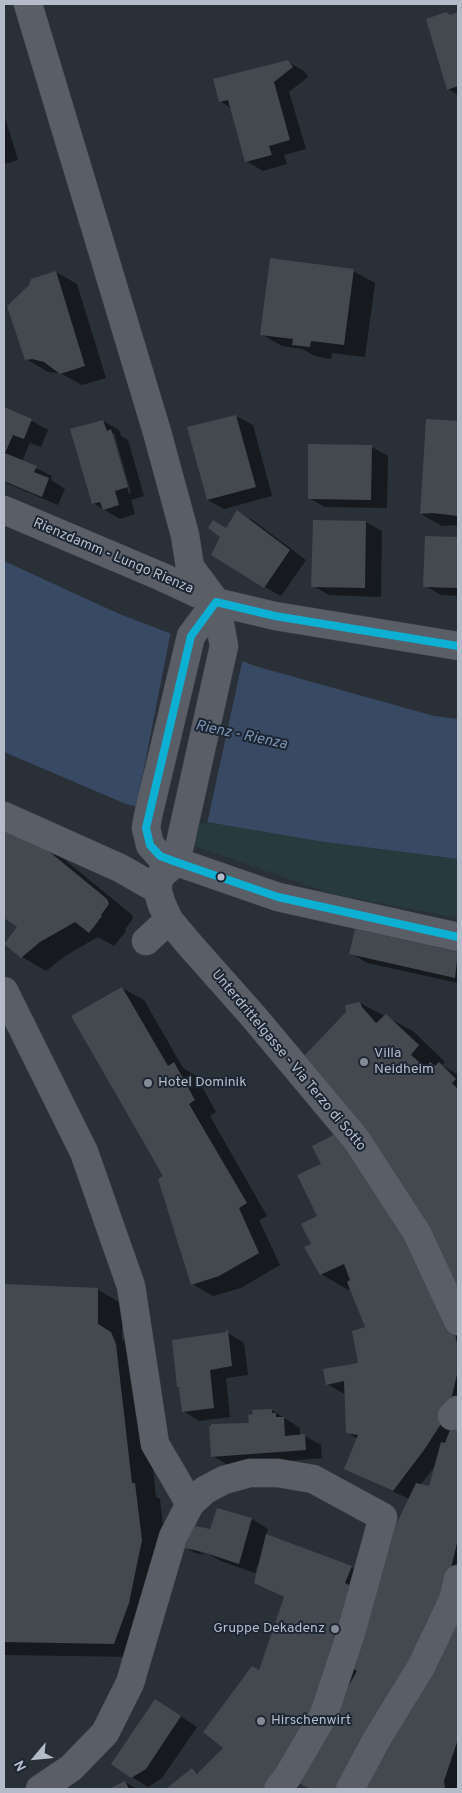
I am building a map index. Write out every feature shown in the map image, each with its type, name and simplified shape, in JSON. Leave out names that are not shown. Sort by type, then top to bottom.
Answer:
[{"type":"street","points":[[4,816],[120,868],[157,889],[160,876],[176,862],[224,646],[216,602],[190,567],[185,535],[157,432],[28,4]]},
{"type":"street","name":"Rienzdamm - Lungo Rienza","points":[[4,510],[160,576],[216,602],[275,616],[458,646]]},
{"type":"street","points":[[216,602],[191,636],[148,816],[146,828],[150,845],[160,856],[278,897],[458,938]]},
{"type":"street","name":"Unterdrittelgasse - Via Terzo di Sotto","points":[[157,889],[169,920],[253,1016],[356,1139],[417,1233],[458,1321]]},
{"type":"street","points":[[146,941],[169,920]]},
{"type":"street","points":[[4,991],[84,1152],[131,1286],[155,1444],[190,1504]]},
{"type":"street","points":[[40,1789],[71,1768],[105,1733],[130,1683],[173,1537],[190,1504],[205,1490],[224,1480],[250,1473],[278,1473],[313,1479],[383,1517],[351,1633],[324,1714],[288,1776],[278,1789]]},
{"type":"street","points":[[350,1789],[421,1667],[452,1600],[458,1579]]},
{"type":"green space","points":[[195,820],[318,841],[458,859],[458,918],[333,894],[191,845]]},
{"type":"water","name":"Rienz - Rienza","points":[[4,561],[117,613],[255,666],[434,716],[458,719],[458,859],[318,841],[195,820],[126,804],[4,752]]},
{"type":"pier","points":[[171,631],[243,658],[207,824],[136,809]]},
{"type":"building","points":[[446,12],[450,15],[458,12],[458,86],[447,90],[426,19]]},
{"type":"building","points":[[288,60],[293,67],[274,82],[290,140],[269,146],[272,155],[245,162],[228,100],[219,102],[213,79]]},
{"type":"building","points":[[270,258],[354,269],[344,345],[311,341],[310,347],[292,345],[293,339],[260,335]]},
{"type":"building","points":[[56,271],[85,366],[60,374],[44,362],[32,359],[25,360],[7,306],[29,285],[31,279]]},
{"type":"building","points":[[4,407],[32,419],[24,439],[13,435],[5,453],[37,466],[34,472],[49,478],[42,497],[4,481]]},
{"type":"building","points":[[236,415],[256,487],[207,500],[187,427]]},
{"type":"building","points":[[426,419],[458,421],[458,516],[432,513],[420,514]]},
{"type":"building","points":[[103,420],[107,431],[111,429],[128,487],[115,491],[119,505],[103,510],[100,502],[92,504],[70,429]]},
{"type":"building","points":[[308,444],[372,445],[371,500],[308,499]]},
{"type":"building","points":[[237,510],[290,550],[264,588],[211,555],[220,537],[208,528],[213,520],[226,528]]},
{"type":"building","points":[[313,520],[366,521],[365,588],[311,587]]},
{"type":"building","points":[[425,536],[458,537],[458,588],[423,587]]},
{"type":"building","points":[[4,830],[12,835],[16,830],[40,844],[107,899],[109,904],[89,933],[75,922],[40,942],[21,958],[4,944],[17,927],[4,918]]},
{"type":"building","points":[[355,929],[458,952],[455,978],[349,954]]},
{"type":"building","name":"Hotel Dominik","points":[[122,987],[168,1066],[174,1062],[195,1100],[189,1104],[247,1203],[239,1208],[259,1253],[219,1276],[191,1285],[158,1179],[163,1176],[71,1016]]},
{"type":"building","points":[[360,1002],[376,1023],[386,1014],[419,1045],[411,1055],[426,1068],[430,1062],[435,1066],[439,1062],[456,1079],[452,1083],[458,1089],[458,1296],[358,1122],[304,1056],[346,1012],[345,1005]]},
{"type":"building","points":[[343,1130],[454,1327],[458,1350],[458,1370],[448,1413],[424,1450],[393,1491],[344,1469],[358,1435],[346,1433],[344,1381],[326,1385],[323,1369],[358,1363],[352,1331],[365,1327],[347,1282],[350,1280],[344,1264],[320,1275],[304,1247],[311,1244],[301,1224],[317,1216],[297,1175],[321,1164],[312,1146]]},
{"type":"building","points":[[4,1284],[98,1288],[98,1324],[111,1332],[116,1344],[132,1483],[135,1483],[142,1540],[129,1603],[114,1644],[4,1642]]},
{"type":"building","points":[[228,1330],[232,1366],[210,1370],[214,1408],[182,1412],[179,1387],[177,1387],[172,1340],[226,1332]]},
{"type":"building","points":[[272,1409],[272,1413],[276,1413],[276,1417],[284,1417],[285,1436],[305,1434],[306,1450],[211,1457],[209,1426],[211,1424],[249,1423],[248,1415],[253,1414],[252,1410]]},
{"type":"building","points":[[454,1419],[458,1420],[458,1539],[447,1585],[412,1659],[339,1789],[310,1789],[295,1781],[357,1671],[349,1666],[382,1554],[416,1483],[429,1486],[441,1442],[445,1443]]},
{"type":"building","points":[[217,1508],[252,1518],[239,1564],[185,1548],[195,1526],[210,1529]]},
{"type":"building","points":[[266,1534],[352,1566],[345,1583],[358,1589],[340,1652],[281,1770],[264,1789],[166,1789],[192,1768],[197,1774],[223,1748],[203,1732],[252,1666],[259,1670],[284,1597],[254,1583]]},
{"type":"building","points":[[458,1598],[458,1739],[444,1781],[445,1789],[358,1789]]},
{"type":"building","points":[[155,1699],[181,1716],[146,1769],[131,1778],[111,1764]]},
{"type":"building","points":[[125,1781],[129,1789],[109,1789]]},
{"type":"transit line","points":[[458,646],[275,616],[216,602],[191,636],[146,828],[150,845],[160,856],[176,862],[278,897],[458,937]]},
{"type":"place","name":"Villa Neidheim","points":[[364,1062]]},
{"type":"place","name":"Hotel Dominik","points":[[148,1083]]},
{"type":"place","name":"Gruppe Dekadenz","points":[[335,1629]]},
{"type":"place","name":"Hirschenwirt","points":[[261,1721]]}]
